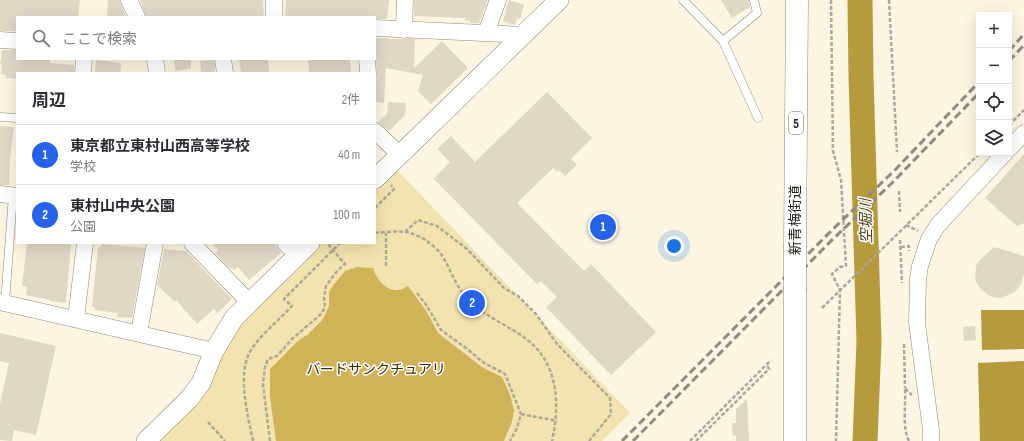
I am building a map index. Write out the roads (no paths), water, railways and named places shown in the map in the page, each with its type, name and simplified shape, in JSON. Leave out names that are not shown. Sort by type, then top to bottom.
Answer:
[{"type":"main road","name":"新青梅街道","points":[[795,441],[797,0]]},
{"type":"street","points":[[129,0],[137,16]]},
{"type":"street","points":[[274,0],[274,16]]},
{"type":"street","points":[[404,30],[405,0]]},
{"type":"street","points":[[486,33],[498,0]]},
{"type":"street","points":[[376,178],[559,0]]},
{"type":"street","points":[[376,28],[525,34]]},
{"type":"street","points":[[0,40],[16,41]]},
{"type":"street","points":[[83,72],[84,60]]},
{"type":"street","points":[[155,60],[157,72]]},
{"type":"street","points":[[224,60],[225,72]]},
{"type":"street","points":[[367,60],[368,72]]},
{"type":"street","points":[[376,132],[400,155]]},
{"type":"street","points":[[1012,146],[1024,133]]},
{"type":"street","points":[[931,441],[931,430],[917,323],[918,279],[924,252],[929,239],[938,226],[1002,156]]},
{"type":"street","points":[[76,319],[85,244]]},
{"type":"street","points":[[139,333],[155,244]]},
{"type":"street","points":[[193,244],[249,302]]},
{"type":"street","points":[[148,440],[189,399],[201,383],[214,351],[234,318],[297,247]]},
{"type":"street","points":[[3,303],[214,351]]},
{"type":"lane","points":[[683,0],[723,41],[758,118]]},
{"type":"lane","points":[[723,41],[757,13],[754,0]]},
{"type":"lane","points":[[0,117],[16,118]]},
{"type":"lane","points":[[3,303],[10,195]]},
{"type":"waterway","name":"空堀川","points":[[860,0],[869,342],[865,441]]},
{"type":"railway","points":[[1012,48],[1024,34]]},
{"type":"railway","points":[[1012,58],[1024,45]]},
{"type":"railway","points":[[622,441],[832,230],[894,171],[977,84]]},
{"type":"railway","points":[[633,441],[832,240],[893,182],[976,96]]},
{"type":"place","name":"東京都立東村山西高等学校","points":[[603,227]]},
{"type":"place","name":"東村山中央公園","points":[[472,303]]},
{"type":"park label","name":"バードサンクチュアリ","points":[[376,369]]}]
